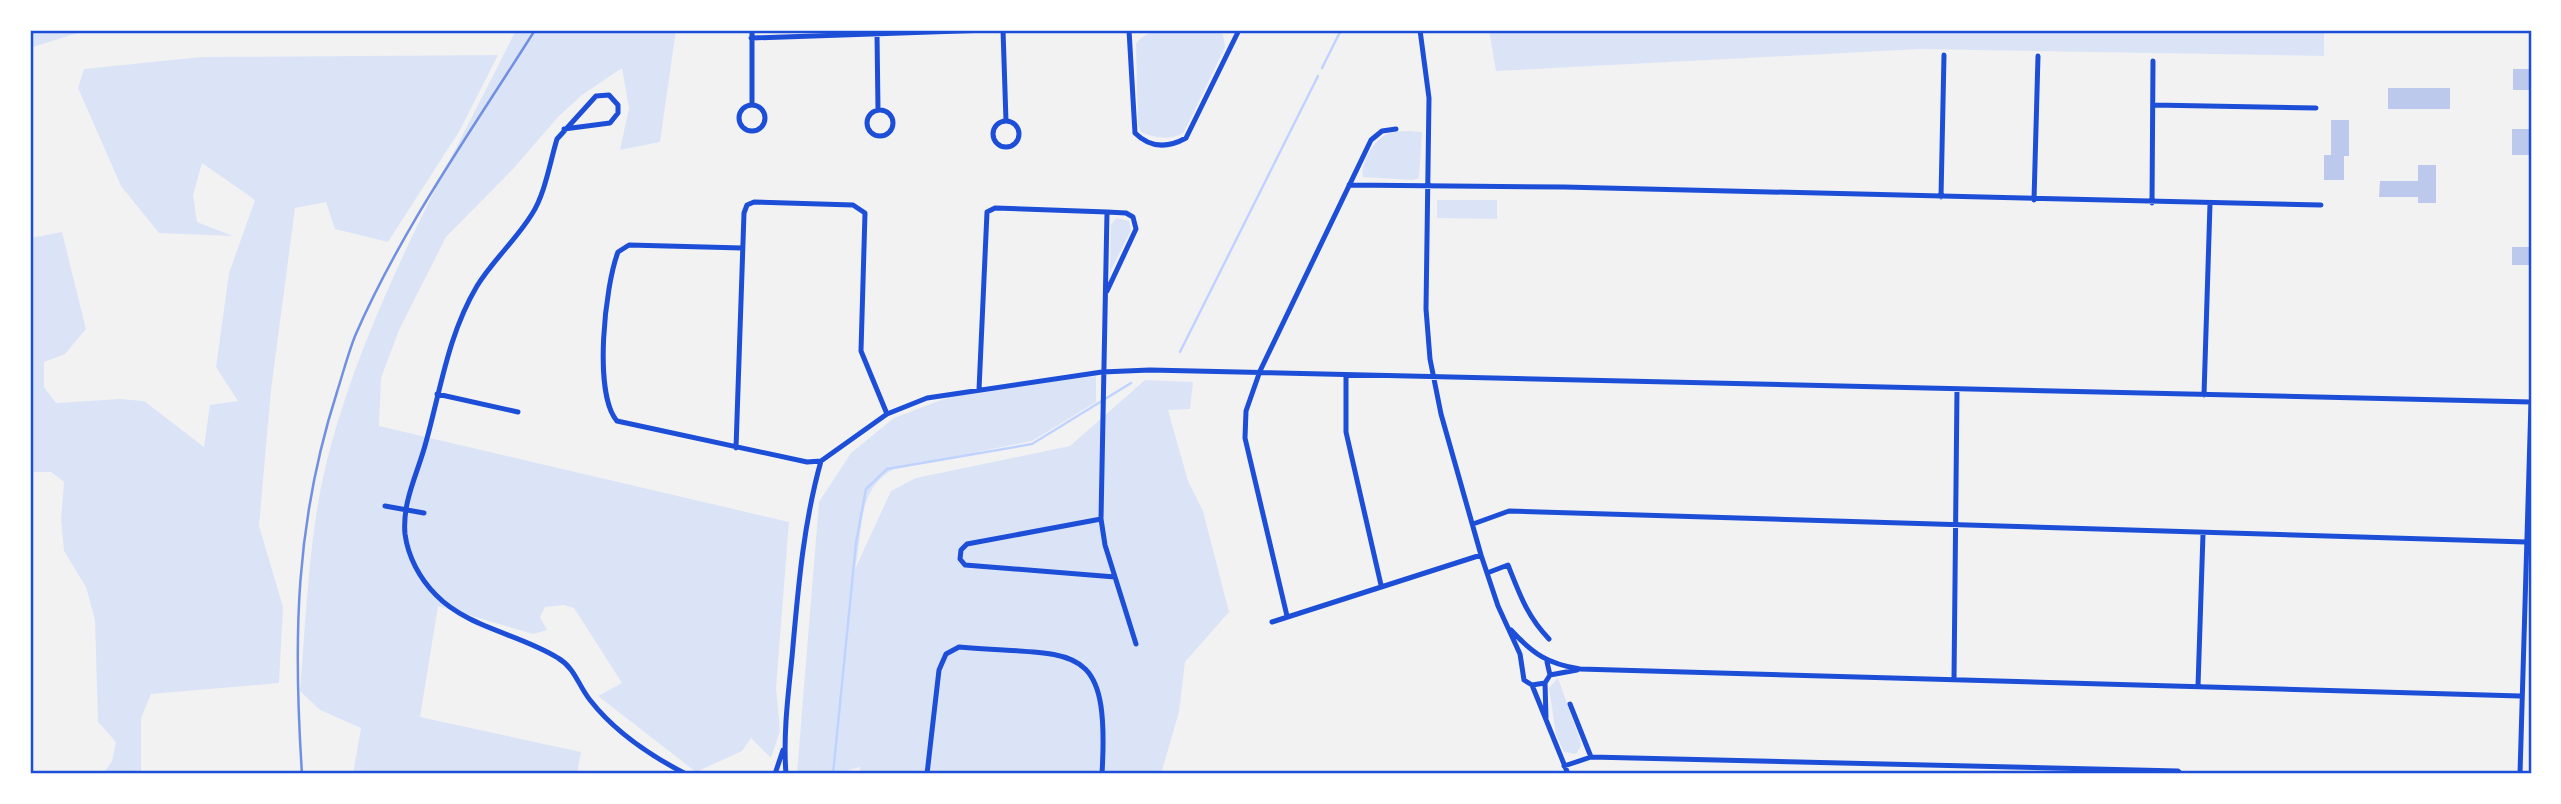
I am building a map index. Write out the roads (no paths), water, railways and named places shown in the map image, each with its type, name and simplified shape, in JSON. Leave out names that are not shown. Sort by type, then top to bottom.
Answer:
[{"type":"street","points":[[752,30],[752,104]]},
{"type":"street","points":[[751,38],[989,30]]},
{"type":"street","points":[[1003,30],[1006,121]]},
{"type":"street","points":[[1129,30],[1135,133],[1143,141],[1165,146],[1186,138],[1240,30]]},
{"type":"street","points":[[1420,30],[1428,82],[1426,309],[1433,375],[1481,555],[1498,606],[1511,630],[1523,666],[1522,676],[1532,685],[1568,774]]},
{"type":"street","points":[[877,34],[878,110]]},
{"type":"street","points":[[1941,197],[1944,55]]},
{"type":"street","points":[[2034,200],[2038,56]]},
{"type":"street","points":[[2152,203],[2153,61]]},
{"type":"street","points":[[564,129],[610,123],[617,117],[618,105],[609,95],[596,96],[564,129],[557,139],[533,213],[477,287],[457,326],[445,359],[406,509],[408,548],[420,576],[437,596],[470,618],[560,659],[576,675],[589,699],[609,720],[664,762],[686,774]]},
{"type":"street","points":[[752,104],[763,111],[765,120],[761,127],[749,130],[739,122],[739,114],[744,107],[752,104]]},
{"type":"street","points":[[2153,105],[2316,108]]},
{"type":"street","points":[[878,110],[890,114],[893,123],[890,131],[883,135],[871,132],[867,125],[870,113],[878,110]]},
{"type":"street","points":[[1006,121],[1017,128],[1019,136],[1015,144],[1007,148],[996,143],[993,135],[998,124],[1006,121]]},
{"type":"street","points":[[1287,617],[1245,438],[1246,411],[1260,371],[1371,140],[1382,131],[1396,129]]},
{"type":"street","points":[[1349,185],[2321,205]]},
{"type":"street","points":[[736,448],[744,213],[747,205],[754,202],[852,205],[865,213],[861,351],[887,414]]},
{"type":"street","points":[[2204,395],[2210,204]]},
{"type":"street","points":[[979,390],[987,212],[995,208],[1126,213],[1133,217],[1136,229],[1105,294]]},
{"type":"street","points":[[1107,212],[1101,519],[1115,577],[1136,644]]},
{"type":"street","points":[[742,248],[629,245],[618,252],[608,290],[604,339],[609,403],[617,421],[807,462],[821,461],[887,414],[927,398],[1102,372],[1260,371],[2531,402],[2520,696],[2520,774]]},
{"type":"street","points":[[1346,375],[1346,432],[1381,585]]},
{"type":"street","points":[[1955,680],[1956,389]]},
{"type":"street","points":[[437,394],[518,412]]},
{"type":"street","points":[[786,774],[784,747],[807,511],[821,461]]},
{"type":"street","points":[[385,506],[424,513]]},
{"type":"street","points":[[1473,524],[1509,511],[1955,527],[2526,542]]},
{"type":"street","points":[[1101,519],[967,544],[961,550],[960,559],[965,565],[1115,577]]},
{"type":"street","points":[[2198,686],[2203,534]]},
{"type":"street","points":[[1272,622],[1481,555]]},
{"type":"street","points":[[1487,573],[1508,565],[1530,616],[1538,629],[1549,639]]},
{"type":"street","points":[[1511,630],[1538,658],[1580,669],[2520,696]]},
{"type":"street","points":[[927,774],[939,670],[946,653],[959,647],[1065,656],[1084,665],[1096,684],[1104,711],[1102,774]]},
{"type":"street","points":[[1523,666],[1529,659],[1538,658]]},
{"type":"street","points":[[1546,721],[1545,683],[1550,675],[1547,662]]},
{"type":"street","points":[[1550,675],[1580,669]]},
{"type":"street","points":[[1532,685],[1545,683]]},
{"type":"street","points":[[1570,704],[1591,757]]},
{"type":"street","points":[[775,774],[784,747]]},
{"type":"street","points":[[1564,766],[1591,757],[2178,771],[2181,774]]},
{"type":"waterway","points":[[1322,68],[1341,30]]},
{"type":"waterway","points":[[1180,352],[1318,76]]},
{"type":"waterway","points":[[833,774],[856,543],[866,489],[887,469],[1032,444],[1131,383]]},
{"type":"railway","points":[[302,774],[298,628],[305,535],[323,440],[348,357],[374,296],[416,218],[535,30]]}]
